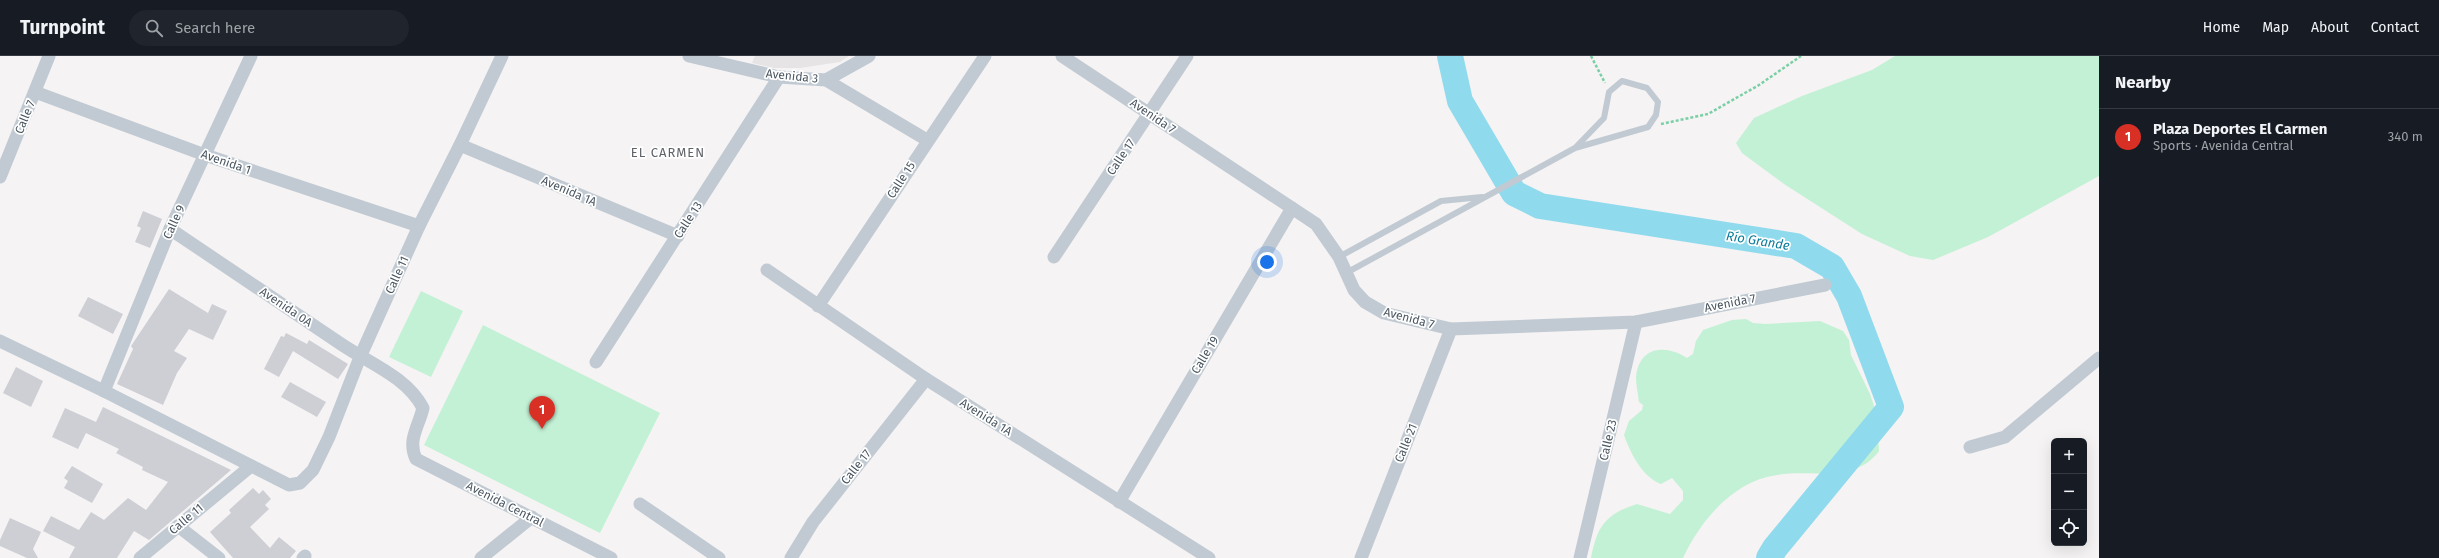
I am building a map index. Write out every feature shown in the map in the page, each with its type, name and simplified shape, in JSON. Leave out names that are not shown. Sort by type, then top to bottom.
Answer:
[{"type":"street","name":"Calle 7","points":[[0,177],[49,56]]},
{"type":"street","name":"Calle 9","points":[[104,391],[170,229],[251,56]]},
{"type":"street","name":"Calle 11","points":[[140,558],[251,466],[289,485],[300,483],[313,470],[329,437],[360,357],[419,226],[460,145],[502,56]]},
{"type":"street","name":"Avenida 3","points":[[689,56],[779,77],[826,80],[927,140]]},
{"type":"street","points":[[826,80],[869,56]]},
{"type":"street","name":"Calle 15","points":[[818,306],[927,140],[985,56]]},
{"type":"street","name":"Avenida 7","points":[[1062,56],[1316,224],[1339,257],[1354,290],[1365,302],[1384,313],[1451,329],[1636,322],[1825,284]]},
{"type":"street","name":"Calle 17","points":[[1054,257],[1187,56]]},
{"type":"street","name":"Calle 13","points":[[596,362],[779,77]]},
{"type":"street","name":"Avenida 1","points":[[35,92],[205,155],[419,226]]},
{"type":"street","name":"Avenida 1A","points":[[460,145],[678,236]]},
{"type":"street","name":"Calle 19","points":[[1119,502],[1292,208]]},
{"type":"street","name":"Avenida 0A","points":[[170,229],[360,357],[404,383],[417,395],[423,408],[411,440]]},
{"type":"street","name":"Avenida 1A","points":[[766,270],[926,379],[1209,558]]},
{"type":"street","name":"Calle 23","points":[[1580,558],[1636,322]]},
{"type":"street","name":"Calle 21","points":[[1361,558],[1451,329]]},
{"type":"street","points":[[0,341],[104,391],[251,466]]},
{"type":"street","points":[[1970,447],[2005,437],[2099,358]]},
{"type":"street","name":"Calle 17","points":[[791,558],[813,522],[926,379]]},
{"type":"street","name":"Avenida Central","points":[[411,440],[411,449],[416,459],[611,558]]},
{"type":"street","points":[[640,504],[719,558]]},
{"type":"street","points":[[481,558],[532,518]]},
{"type":"street","points":[[178,526],[219,558]]},
{"type":"lane","points":[[1346,273],[1575,148],[1648,127],[1656,115],[1658,102],[1646,88],[1622,81],[1609,92],[1604,118],[1575,148]]},
{"type":"lane","points":[[1339,257],[1441,201],[1486,197]]},
{"type":"path","points":[[1591,56],[1609,92]]},
{"type":"path","points":[[1648,127],[1708,114],[1759,85],[1801,56]]},
{"type":"shaded area","points":[[755,56],[849,56],[840,62],[800,68],[774,68],[752,63]]},
{"type":"green space","points":[[1895,56],[2099,56],[2099,176],[1988,237],[1933,260],[1910,256],[1862,234],[1784,184],[1742,153],[1736,143],[1754,118],[1802,96],[1872,70]]},
{"type":"green space","points":[[421,291],[463,311],[431,377],[389,357]]},
{"type":"green space","points":[[1746,319],[1753,323],[1765,324],[1820,321],[1843,331],[1849,340],[1851,355],[1870,394],[1877,415],[1879,451],[1869,461],[1858,468],[1845,472],[1777,475],[1746,485],[1720,504],[1699,530],[1683,558],[1591,558],[1593,547],[1600,530],[1604,523],[1617,512],[1637,504],[1670,514],[1683,500],[1683,491],[1672,478],[1661,484],[1648,476],[1633,456],[1624,435],[1629,421],[1642,410],[1643,405],[1639,402],[1636,377],[1638,367],[1642,359],[1648,354],[1662,350],[1671,351],[1687,358],[1693,354],[1696,341],[1703,330],[1732,320]]},
{"type":"green space","points":[[483,325],[660,413],[600,533],[424,445]]},
{"type":"building","points":[[143,211],[162,219],[150,248],[135,242],[141,228],[137,226]]},
{"type":"building","points":[[169,289],[208,313],[212,304],[227,311],[213,340],[189,329],[174,351],[187,358],[177,373],[163,405],[117,384],[133,349],[131,346]]},
{"type":"building","points":[[88,297],[123,314],[113,334],[78,316]]},
{"type":"building","points":[[286,333],[307,344],[309,340],[348,364],[338,379],[293,351],[279,377],[264,369],[281,336],[284,337]]},
{"type":"building","points":[[16,367],[43,381],[31,407],[3,393]]},
{"type":"building","points":[[290,382],[326,402],[317,417],[281,397]]},
{"type":"building","points":[[103,407],[231,470],[149,540],[134,531],[117,558],[69,558],[75,547],[43,531],[51,516],[79,530],[91,512],[104,520],[128,498],[146,510],[168,482],[142,470],[143,467],[116,453],[119,449],[86,433],[78,449],[52,437],[65,408],[96,422]]},
{"type":"building","points":[[72,466],[103,484],[92,503],[64,488],[68,481],[64,478]]},
{"type":"building","points":[[253,488],[259,494],[263,490],[271,499],[265,505],[269,509],[250,527],[270,548],[279,537],[296,551],[290,558],[233,558],[210,532],[231,513],[229,510]]},
{"type":"building","points":[[10,518],[41,532],[33,549],[38,558],[27,558],[0,546],[0,540]]},
{"type":"waterway","name":"Río Grande","points":[[1450,56],[1460,101],[1514,193],[1540,206],[1796,246],[1832,267],[1849,296],[1891,407],[1775,548],[1769,558]]},
{"type":"place","name":"Plaza Deportes El Carmen","points":[[542,429]]},
{"type":"district","name":"EL CARMEN","points":[[668,152]]}]
